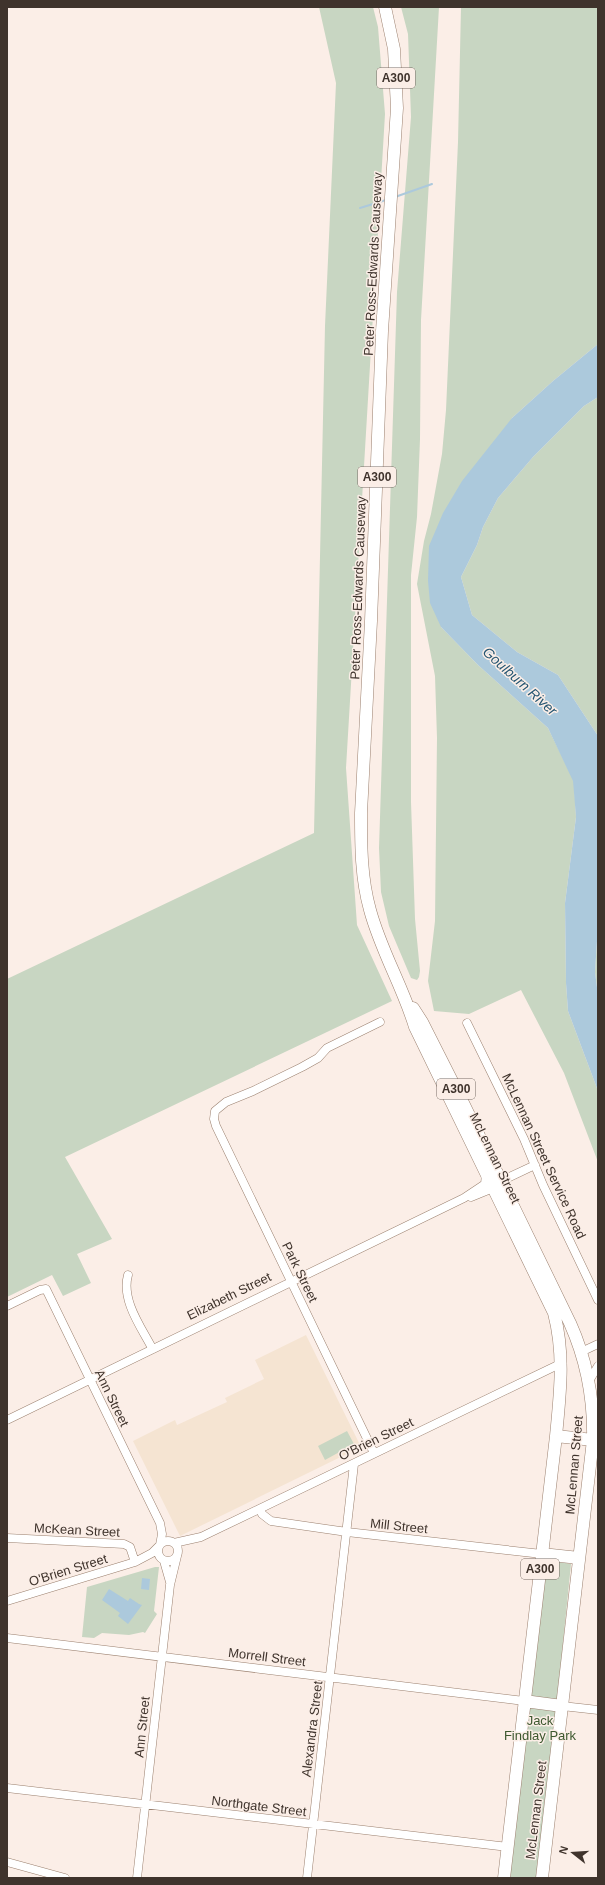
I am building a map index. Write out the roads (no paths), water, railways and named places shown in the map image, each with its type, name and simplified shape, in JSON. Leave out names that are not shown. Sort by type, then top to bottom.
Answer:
[{"type":"highway","name":"Peter Ross-Edwards Causeway","points":[[385,7],[394,49],[396,78],[394,150],[387,248],[361,844],[363,874],[370,911],[381,944],[394,974]]},
{"type":"highway","name":"McLennan Street","points":[[394,974],[406,999],[415,1027],[486,1173],[497,1184],[570,1323],[581,1352],[589,1380],[595,1441],[579,1558],[542,1878]]},
{"type":"highway","name":"McLennan Street","points":[[406,999],[422,1022],[497,1184],[554,1313],[559,1334],[562,1382],[504,1878]]},
{"type":"highway","points":[[562,1363],[581,1352]]},
{"type":"highway","points":[[556,1436],[595,1441]]},
{"type":"highway","points":[[542,1554],[579,1558]]},
{"type":"highway","points":[[524,1701],[562,1706]]},
{"type":"street","name":"Park Street","points":[[374,1453],[214,1121],[216,1111],[224,1103],[253,1091],[318,1058],[328,1047],[380,1022]]},
{"type":"street","name":"McLennan Street Service Road","points":[[467,1023],[520,1131],[598,1300]]},
{"type":"street","name":"Elizabeth Street","points":[[464,1198],[475,1196],[535,1165]]},
{"type":"street","name":"Elizabeth Street","points":[[7,1420],[152,1348],[464,1198],[485,1184],[487,1180],[486,1173]]},
{"type":"street","points":[[128,1275],[126,1292],[132,1308],[152,1348]]},
{"type":"street","name":"Ann Street","points":[[7,1306],[40,1290],[46,1289],[157,1518],[162,1532],[160,1546]]},
{"type":"street","points":[[581,1352],[598,1344]]},
{"type":"street","name":"O'Brien Street","points":[[177,1556],[201,1537],[562,1363]]},
{"type":"street","points":[[589,1380],[598,1366]]},
{"type":"street","name":"Alexandra Street","points":[[307,1878],[354,1464]]},
{"type":"street","name":"Mill Street","points":[[260,1508],[262,1514],[271,1522],[542,1554]]},
{"type":"street","name":"Ann Street","points":[[157,1518],[174,1543]]},
{"type":"street","name":"O'Brien Street","points":[[174,1543],[201,1537]]},
{"type":"street","name":"McKean Street","points":[[7,1538],[126,1544],[131,1548],[136,1562]]},
{"type":"street","points":[[166,1541],[174,1543],[178,1548],[177,1556],[172,1561],[164,1560],[158,1553],[160,1546],[166,1541]]},
{"type":"street","name":"O'Brien Street","points":[[7,1601],[136,1562],[152,1553],[160,1546]]},
{"type":"street","name":"Ann Street","points":[[138,1876],[170,1585],[177,1556]]},
{"type":"street","name":"O'Brien Street","points":[[136,1562],[164,1560]]},
{"type":"street","name":"Ann Street","points":[[164,1560],[170,1585]]},
{"type":"street","name":"Morrell Street","points":[[7,1638],[524,1701]]},
{"type":"street","points":[[562,1706],[598,1710]]},
{"type":"street","name":"Northgate Street","points":[[7,1788],[508,1847]]},
{"type":"street","points":[[7,1862],[65,1878]]},
{"type":"water","name":"Goulburn River","points":[[598,344],[598,397],[584,406],[533,457],[498,498],[483,527],[477,545],[461,577],[472,615],[517,652],[558,675],[598,736],[598,926],[595,972],[598,995],[598,1091],[568,1011],[566,983],[565,903],[576,817],[573,781],[548,728],[478,665],[441,627],[430,603],[428,581],[429,546],[443,513],[462,481],[512,418],[553,381]]},
{"type":"water","points":[[142,1578],[150,1579],[149,1590],[141,1589]]},
{"type":"water","points":[[109,1589],[128,1601],[130,1598],[142,1605],[128,1624],[118,1616],[120,1613],[102,1600]]},
{"type":"waterway","points":[[395,197],[432,184]]},
{"type":"waterway","points":[[360,208],[386,200]]},
{"type":"park label","name":"Jack Findlay Park","points":[[540,1728]]}]
